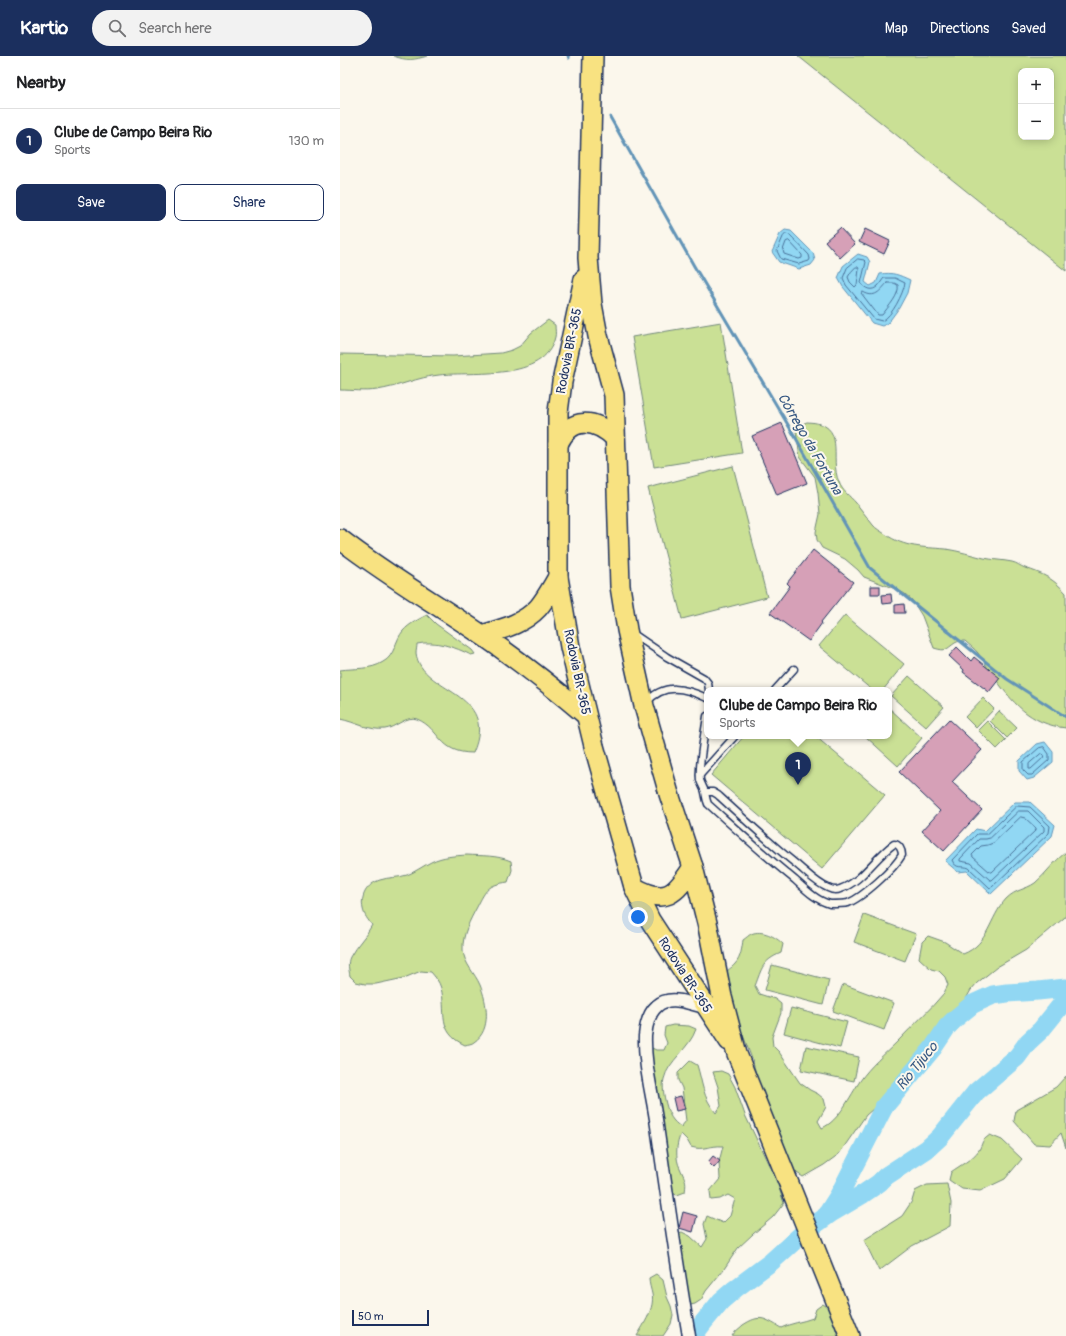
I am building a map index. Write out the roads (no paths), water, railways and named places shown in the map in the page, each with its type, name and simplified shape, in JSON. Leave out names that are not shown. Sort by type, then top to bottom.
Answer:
[{"type":"main road","name":"Rodovia BR-365","points":[[593,56],[588,258],[592,304],[598,336],[614,395],[620,586],[627,630],[644,706],[669,794],[693,867],[708,926],[722,997],[737,1054],[758,1103],[850,1336]]},
{"type":"main road","name":"Rodovia BR-365","points":[[588,258],[558,412],[558,577],[570,647],[586,715],[634,887],[650,920],[737,1054]]},
{"type":"main road","points":[[558,444],[568,429],[587,423],[600,427],[615,438]]},
{"type":"main road","points":[[340,539],[362,556],[482,635],[543,679],[586,715]]},
{"type":"main road","points":[[482,635],[516,624],[531,614],[543,601],[558,577]]},
{"type":"main road","points":[[634,887],[651,895],[664,896],[678,888],[693,867]]},
{"type":"street","points":[[689,1336],[655,1110],[648,1078],[645,1035],[648,1018],[662,1002],[669,1000],[678,1001],[707,1008]]},
{"type":"lane","points":[[627,630],[667,657],[704,678],[708,683],[709,687]]},
{"type":"lane","points":[[778,687],[794,669]]},
{"type":"lane","points":[[644,706],[652,696],[666,690],[678,688],[704,697]]},
{"type":"lane","points":[[704,738],[700,780],[708,804],[766,858],[807,891],[822,901],[836,904],[848,902],[866,892],[885,875],[902,855],[901,849],[894,844],[846,887],[838,890],[832,890],[827,888],[773,846],[718,795],[713,792],[705,792]]},
{"type":"lane","points":[[700,775],[732,739]]},
{"type":"water","points":[[785,230],[791,231],[813,253],[815,260],[811,265],[799,269],[779,262],[772,252],[780,234]]},
{"type":"water","points":[[858,254],[867,257],[870,262],[865,282],[870,286],[876,283],[880,274],[896,274],[910,280],[907,293],[899,308],[888,323],[882,326],[872,323],[843,287],[838,278],[843,266]]},
{"type":"water","points":[[1045,742],[1053,752],[1053,762],[1034,778],[1027,780],[1019,771],[1019,761],[1037,744]]},
{"type":"water","points":[[1015,802],[1030,802],[1055,825],[1052,836],[991,894],[967,871],[958,872],[945,861],[976,829],[985,831]]},
{"type":"waterway","name":"Córrego da Fortuna","points":[[610,117],[694,266],[797,440],[870,568],[1007,679],[1066,717]]},
{"type":"waterway","name":"Rio Tijuco","points":[[827,1214],[839,1195],[884,1107],[933,1048],[947,1027],[956,1018],[973,1004],[993,995],[1066,988]]},
{"type":"waterway","name":"Rio Tijuco","points":[[693,1336],[721,1301],[771,1262],[802,1234],[831,1213],[863,1194],[886,1176],[927,1149],[940,1137],[976,1092],[1017,1057],[1028,1042],[1041,1030],[1066,999]]},
{"type":"place","name":"Clube de Campo Beira Rio","points":[[798,785]]}]
